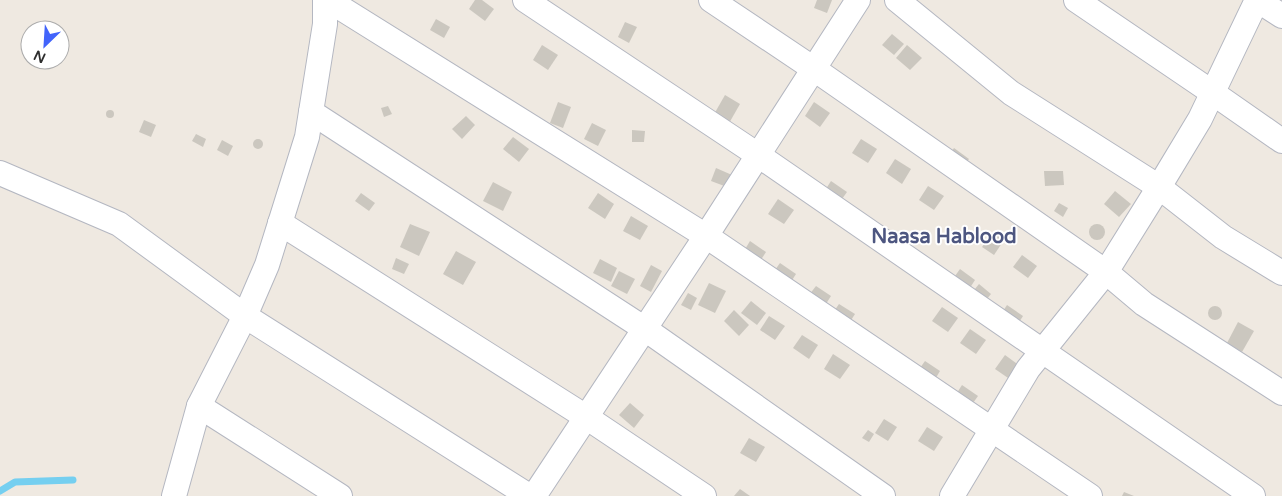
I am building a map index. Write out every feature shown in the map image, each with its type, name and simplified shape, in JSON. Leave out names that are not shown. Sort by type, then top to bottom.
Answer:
[{"type":"street","points":[[174,496],[198,406],[245,316],[267,265],[307,137],[325,24],[326,0],[706,236],[1090,496]]},
{"type":"street","points":[[525,0],[758,155],[1253,496]]},
{"type":"street","points":[[711,0],[814,69],[1106,272],[1144,304],[1282,394]]},
{"type":"street","points":[[534,496],[706,236],[858,0]]},
{"type":"street","points":[[897,0],[1011,93],[1159,187],[1223,236],[1282,273]]},
{"type":"street","points":[[1076,0],[1282,141]]},
{"type":"street","points":[[952,496],[1028,369],[1106,272],[1159,187],[1200,119],[1257,0],[1282,16]]},
{"type":"street","points":[[311,112],[645,329],[882,496]]},
{"type":"street","points":[[0,173],[119,224],[245,316],[529,496]]},
{"type":"street","points":[[280,223],[586,417],[704,496]]},
{"type":"street","points":[[198,406],[340,496]]},
{"type":"building","points":[[475,0],[482,0],[494,9],[485,21],[469,9]]},
{"type":"building","points":[[817,0],[832,0],[827,13],[814,8]]},
{"type":"building","points":[[436,19],[450,27],[444,38],[430,30]]},
{"type":"building","points":[[625,22],[637,27],[629,43],[618,37]]},
{"type":"building","points":[[892,34],[904,44],[894,55],[882,45]]},
{"type":"building","points":[[542,45],[558,55],[548,70],[533,60]]},
{"type":"building","points":[[907,45],[922,58],[910,70],[896,58]]},
{"type":"building","points":[[725,95],[740,104],[728,125],[713,116]]},
{"type":"building","points":[[558,102],[571,107],[563,128],[550,123]]},
{"type":"building","points":[[814,102],[830,113],[820,127],[805,116]]},
{"type":"building","points":[[388,106],[392,114],[384,117],[381,108]]},
{"type":"building","points":[[110,110],[114,114],[110,118],[106,114]]},
{"type":"building","points":[[466,116],[475,125],[462,139],[452,129]]},
{"type":"building","points":[[144,120],[156,125],[151,137],[139,132]]},
{"type":"building","points":[[592,123],[606,130],[598,146],[584,139]]},
{"type":"building","points":[[632,130],[645,131],[644,142],[632,142]]},
{"type":"building","points":[[196,134],[206,139],[203,147],[192,141]]},
{"type":"building","points":[[513,137],[529,149],[519,162],[503,149]]},
{"type":"building","points":[[256,139],[260,139],[263,144],[262,148],[256,149],[253,146],[253,142]]},
{"type":"building","points":[[861,139],[877,149],[868,163],[852,153]]},
{"type":"building","points":[[222,140],[233,146],[228,156],[217,150]]},
{"type":"building","points":[[954,148],[969,159],[958,173],[944,162]]},
{"type":"building","points":[[895,159],[911,169],[902,184],[886,173]]},
{"type":"building","points":[[716,168],[732,175],[727,187],[711,181]]},
{"type":"building","points":[[1044,171],[1063,171],[1064,185],[1045,186]]},
{"type":"building","points":[[831,181],[847,192],[837,206],[822,195]]},
{"type":"building","points":[[493,182],[512,192],[503,211],[483,201]]},
{"type":"building","points":[[928,186],[944,196],[934,210],[919,200]]},
{"type":"building","points":[[1115,191],[1131,204],[1119,217],[1104,204]]},
{"type":"building","points":[[361,193],[375,203],[369,211],[355,201]]},
{"type":"building","points":[[598,193],[614,204],[605,219],[588,208]]},
{"type":"building","points":[[778,199],[794,210],[784,224],[768,214]]},
{"type":"building","points":[[1059,203],[1068,208],[1063,217],[1054,211]]},
{"type":"building","points":[[631,216],[648,226],[640,240],[623,231]]},
{"type":"building","points":[[410,224],[430,232],[419,256],[400,247]]},
{"type":"building","points":[[1097,224],[1105,232],[1097,240],[1089,232]]},
{"type":"building","points":[[993,232],[1004,240],[994,255],[982,247]]},
{"type":"building","points":[[750,241],[766,252],[757,266],[741,256]]},
{"type":"building","points":[[456,251],[476,262],[463,285],[443,274]]},
{"type":"building","points":[[1022,255],[1037,266],[1028,278],[1013,267]]},
{"type":"building","points":[[396,258],[409,264],[404,274],[392,269]]},
{"type":"building","points":[[600,259],[617,268],[611,282],[593,273]]},
{"type":"building","points":[[780,263],[796,274],[787,288],[770,277]]},
{"type":"building","points":[[651,265],[662,271],[651,292],[640,286]]},
{"type":"building","points":[[960,269],[975,280],[966,294],[950,283]]},
{"type":"building","points":[[619,271],[635,279],[627,294],[611,286]]},
{"type":"building","points":[[709,283],[726,291],[715,313],[698,305]]},
{"type":"building","points":[[979,284],[991,294],[982,305],[970,295]]},
{"type":"building","points":[[816,286],[831,296],[822,310],[806,299]]},
{"type":"building","points":[[688,293],[697,298],[691,310],[681,305]]},
{"type":"building","points":[[751,301],[766,313],[757,325],[741,313]]},
{"type":"building","points":[[839,304],[855,314],[846,328],[830,317]]},
{"type":"building","points":[[1007,305],[1023,316],[1014,330],[998,319]]},
{"type":"building","points":[[1215,306],[1220,308],[1222,313],[1220,318],[1215,320],[1210,318],[1208,313],[1210,308]]},
{"type":"building","points":[[942,307],[958,318],[948,332],[932,321]]},
{"type":"building","points":[[734,310],[749,325],[739,336],[724,321]]},
{"type":"building","points":[[769,316],[785,326],[775,340],[760,330]]},
{"type":"building","points":[[1238,322],[1254,331],[1242,352],[1227,343]]},
{"type":"building","points":[[970,329],[986,340],[976,354],[960,343]]},
{"type":"building","points":[[802,335],[818,345],[809,359],[793,348]]},
{"type":"building","points":[[833,354],[850,365],[840,379],[824,369]]},
{"type":"building","points":[[1005,355],[1020,366],[1011,380],[995,369]]},
{"type":"building","points":[[925,361],[940,371],[931,386],[915,375]]},
{"type":"building","points":[[962,385],[978,396],[968,410],[953,399]]},
{"type":"building","points":[[630,403],[644,415],[634,428],[619,415]]},
{"type":"building","points":[[884,419],[897,427],[888,441],[875,433]]},
{"type":"building","points":[[927,427],[943,437],[934,451],[918,441]]},
{"type":"building","points":[[868,430],[874,434],[869,442],[862,438]]},
{"type":"building","points":[[749,438],[765,447],[756,462],[740,453]]},
{"type":"building","points":[[740,489],[750,496],[734,496]]},
{"type":"building","points":[[1124,492],[1134,496],[1122,496]]},
{"type":"waterway","points":[[0,491],[15,482],[73,480]]},
{"type":"district","name":"Naasa Hablood","points":[[944,237]]}]
